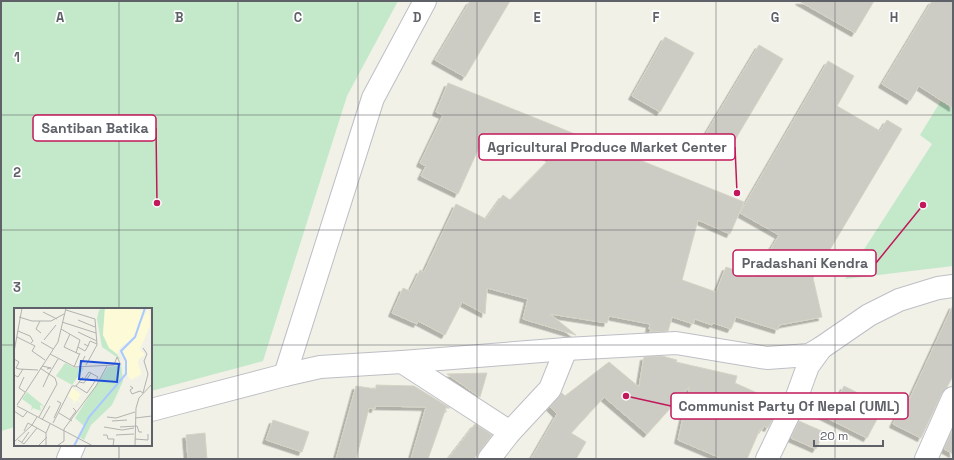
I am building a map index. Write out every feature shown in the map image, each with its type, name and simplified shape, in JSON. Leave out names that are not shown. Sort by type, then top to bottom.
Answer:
[{"type":"street","points":[[285,375],[373,98],[425,1]]},
{"type":"street","points":[[152,410],[320,367],[566,349],[676,343],[767,358],[809,355],[869,315],[899,300],[938,288],[953,286]]},
{"type":"street","points":[[767,459],[796,399],[808,366],[821,348]]},
{"type":"street","points":[[489,459],[510,432],[550,389],[566,349]]},
{"type":"street","points":[[402,362],[510,432]]},
{"type":"street","points":[[926,459],[953,398]]},
{"type":"street","points":[[68,459],[74,446]]},
{"type":"green space","points":[[1,1],[398,1],[347,96],[263,361],[152,391],[152,308],[14,308],[14,427],[1,431]]},
{"type":"green space","points":[[953,81],[953,266],[845,279],[932,144],[920,135]]},
{"type":"building","points":[[470,1],[510,1],[465,77],[435,60]]},
{"type":"building","points":[[799,1],[874,1],[855,33]]},
{"type":"building","points":[[932,1],[953,1],[953,108],[919,86],[910,101],[882,84]]},
{"type":"building","points":[[665,37],[694,53],[660,112],[632,96]]},
{"type":"building","points":[[759,45],[783,59],[729,150],[705,135]]},
{"type":"building","points":[[828,61],[854,76],[837,106],[880,131],[887,120],[902,129],[813,278],[822,317],[779,325],[778,330],[736,317],[731,329],[713,323],[712,325],[695,319],[693,324],[672,317],[668,331],[649,332],[652,330],[649,329],[650,324],[609,316],[607,323],[550,314],[576,335],[523,319],[528,299],[487,288],[485,314],[462,302],[445,335],[418,321],[417,324],[392,313],[403,288],[410,291],[420,270],[424,272],[456,204],[486,219],[503,195],[510,200],[551,158],[486,132],[458,194],[421,176],[426,166],[420,163],[443,115],[436,112],[448,83],[744,202],[730,234],[698,220],[682,280],[716,292],[726,267],[754,277],[779,235],[740,213]]},
{"type":"building","points":[[953,305],[953,376],[942,393],[921,438],[893,424],[907,396],[910,398]]},
{"type":"building","points":[[662,356],[677,360],[676,362],[737,376],[735,383],[775,401],[772,408],[777,410],[768,428],[764,426],[762,430],[760,429],[747,459],[723,459],[678,440],[690,386],[647,434],[604,397],[571,433],[586,442],[576,459],[531,459],[557,414],[550,407],[562,393],[565,396],[609,362],[639,387],[644,357]]},
{"type":"building","points":[[487,373],[480,397],[447,374]]},
{"type":"building","points":[[376,385],[414,386],[450,408],[446,408],[428,459],[411,459],[426,407],[375,406],[375,409],[369,408],[356,459],[336,459],[356,386],[376,389]]},
{"type":"building","points":[[844,386],[884,406],[867,438],[821,415],[831,396],[837,400]]},
{"type":"building","points":[[273,420],[309,432],[302,452],[266,440]]},
{"type":"building","points":[[799,421],[824,432],[816,449],[791,438]]},
{"type":"building","points":[[475,424],[492,435],[474,459],[448,459]]},
{"type":"building","points":[[953,429],[953,454],[944,449]]},
{"type":"building","points":[[205,433],[207,459],[188,459],[186,435]]},
{"type":"place","name":"Agricultural Produce Market Center","points":[[737,193]]},
{"type":"place","name":"Santiban Batika","points":[[157,203]]},
{"type":"place","name":"Pradashani Kendra","points":[[923,205]]},
{"type":"place","name":"Communist Party Of Nepal (UML)","points":[[626,396]]}]
